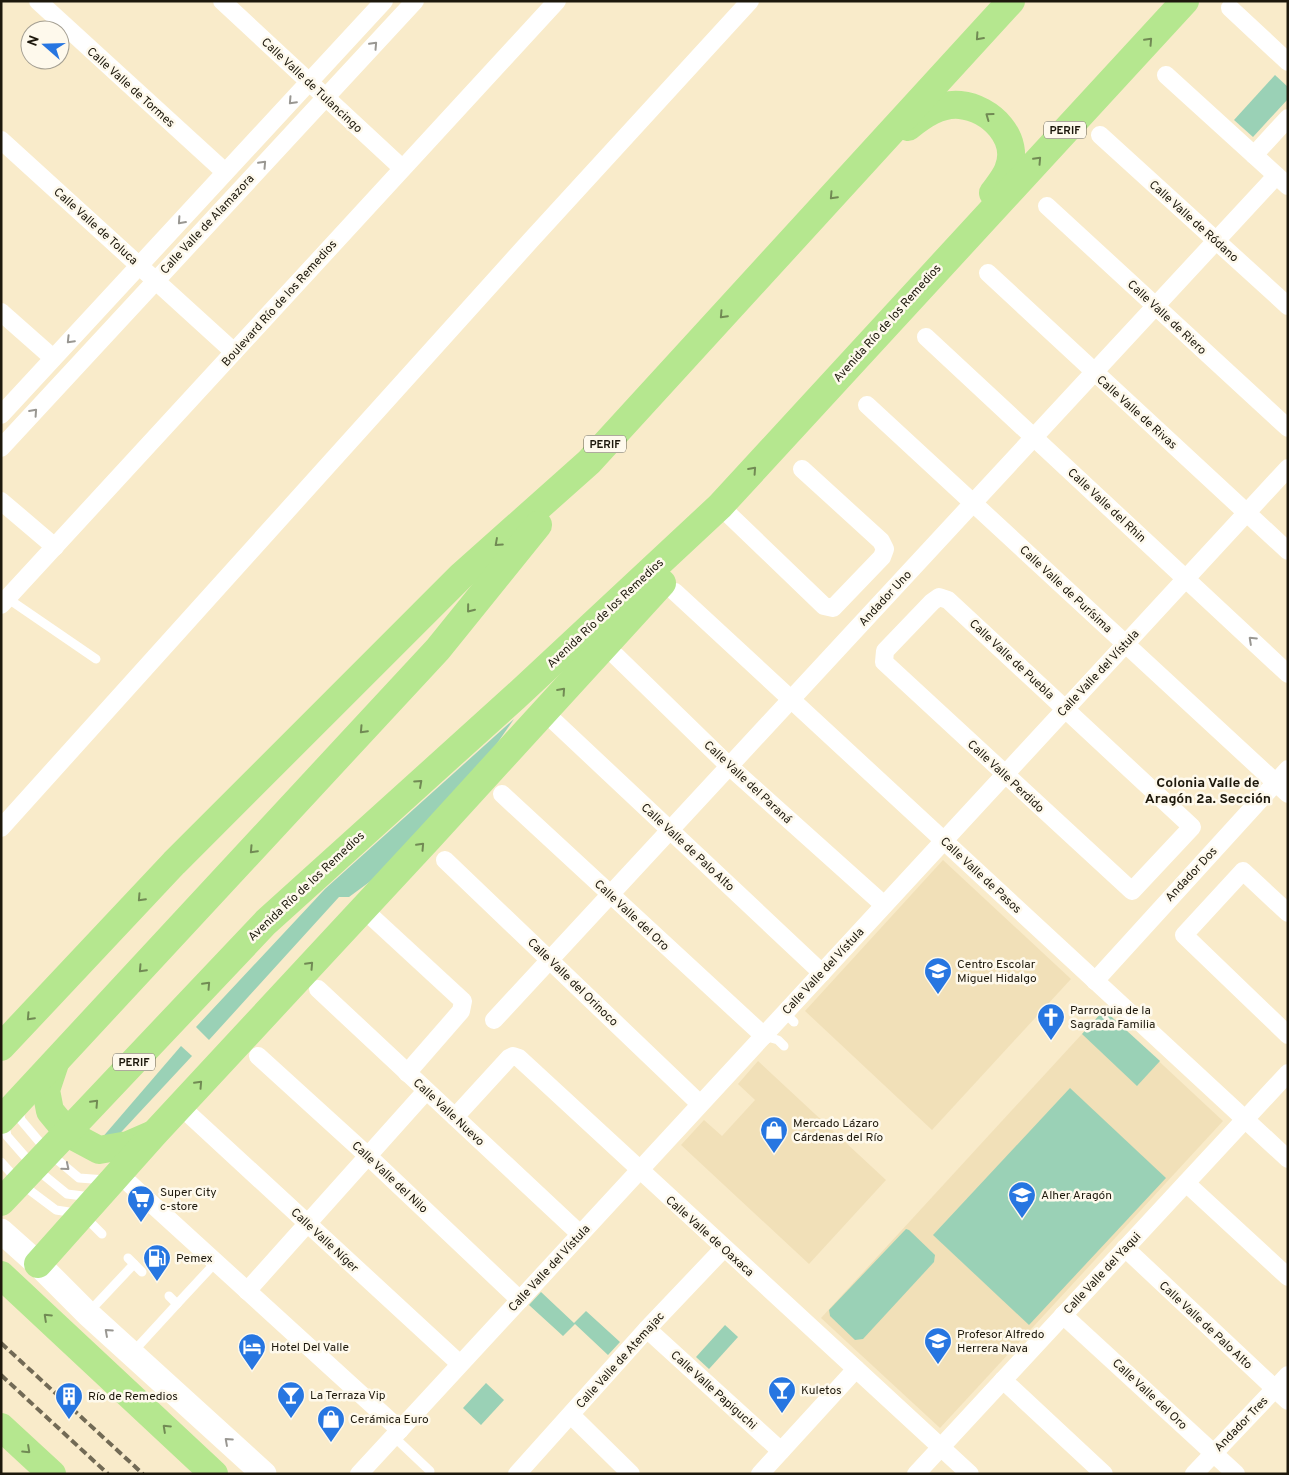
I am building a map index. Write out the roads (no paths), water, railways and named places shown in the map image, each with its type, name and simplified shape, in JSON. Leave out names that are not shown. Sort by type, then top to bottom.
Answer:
[{"type":"highway","name":"PERIF","points":[[1,1047],[174,863],[462,576],[589,462],[1011,1]]},
{"type":"highway","name":"Avenida Río de los Remedios","points":[[1,1202],[266,922],[523,690],[720,506],[945,259],[1185,1]]},
{"type":"highway","points":[[860,166],[932,110],[960,105],[985,112],[997,122],[1006,135],[1011,149],[1008,171],[945,259]]},
{"type":"highway","points":[[7,1113],[438,649],[589,462]]},
{"type":"highway","points":[[38,1264],[105,1194],[154,1134],[360,922],[663,581],[720,506]]},
{"type":"highway","points":[[55,1063],[46,1090],[47,1098],[50,1111],[69,1134],[99,1150],[128,1145],[154,1134]]},
{"type":"highway","points":[[1,1275],[214,1474]]},
{"type":"highway","points":[[1,1427],[52,1474]]},
{"type":"main road","points":[[1,1231],[38,1264],[88,1314],[264,1474]]},
{"type":"street","name":"Calle Valle de Tormes","points":[[38,1],[225,172]]},
{"type":"street","name":"Calle Valle de Tulancingo","points":[[222,1],[402,168]]},
{"type":"street","name":"Calle Valle de Alamazora","points":[[1,415],[384,1]]},
{"type":"street","points":[[384,1],[401,17]]},
{"type":"street","name":"Calle Valle de Alamazora","points":[[1,448],[415,1]]},
{"type":"street","name":"Boulevard Río de los Remedios","points":[[4,602],[557,1]]},
{"type":"street","points":[[1,828],[531,240],[750,1]]},
{"type":"street","points":[[1230,8],[1288,62]]},
{"type":"street","points":[[1166,75],[1282,181]]},
{"type":"street","points":[[1254,155],[1288,118]]},
{"type":"street","name":"Calle Valle de Ródano","points":[[1100,135],[1288,306]]},
{"type":"street","name":"Calle Valle de Toluca","points":[[1,140],[234,352]]},
{"type":"street","name":"Andador Uno","points":[[494,1020],[1216,240],[1282,181]]},
{"type":"street","name":"Calle Valle de Riero","points":[[1046,206],[1288,428]]},
{"type":"street","name":"Calle Valle de Rivas","points":[[988,272],[1093,373],[1288,551]]},
{"type":"street","points":[[1,312],[53,358]]},
{"type":"street","name":"Calle Valle del Rhin","points":[[926,337],[1288,674]]},
{"type":"street","name":"Calle Valle de Purísima","points":[[866,405],[1281,789]]},
{"type":"street","name":"Calle Valle del Vístula","points":[[359,1474],[764,1036],[789,1018],[822,973],[1288,468]]},
{"type":"street","points":[[720,506],[827,608],[835,606],[882,558],[884,545],[802,469]]},
{"type":"street","points":[[1,501],[55,546]]},
{"type":"street","name":"Calle Valle de Pasos","points":[[675,592],[1288,1159]]},
{"type":"street","name":"Calle Valle Perdido","points":[[940,597],[932,602],[885,651],[883,658],[887,665],[1132,891]]},
{"type":"street","name":"Calle Valle de Puebla","points":[[940,597],[948,600],[1192,827],[1132,891]]},
{"type":"street","name":"Calle Valle del Paraná","points":[[616,656],[729,766],[884,905]]},
{"type":"street","name":"Calle Valle de Palo Alto","points":[[554,722],[822,973]]},
{"type":"street","name":"Andador Dos","points":[[1095,981],[1281,789],[1288,769]]},
{"type":"street","name":"Calle Valle del Oro","points":[[502,794],[609,895],[764,1036]]},
{"type":"street","name":"Calle Valle del Orinoco","points":[[445,860],[700,1104]]},
{"type":"street","points":[[1288,913],[1243,871],[1184,935],[1288,1035]]},
{"type":"street","points":[[360,922],[461,999],[463,1004],[461,1011],[407,1072]]},
{"type":"street","name":"Calle Valle Nuevo","points":[[318,990],[580,1234]]},
{"type":"street","name":"Calle Valle del Nilo","points":[[258,1056],[368,1156],[520,1300]]},
{"type":"street","name":"Calle Valle de Oaxaca","points":[[455,1117],[509,1058],[516,1057],[970,1474]]},
{"type":"street","name":"Calle Valle del Yaqui","points":[[916,1474],[941,1447],[1009,1385],[1064,1315],[1288,1073]]},
{"type":"street","points":[[247,1291],[426,1091]]},
{"type":"street","name":"Calle Valle Níger","points":[[191,1116],[460,1364]]},
{"type":"street","points":[[1186,1183],[1288,1277]]},
{"type":"street","points":[[105,1194],[216,1262],[396,1433]]},
{"type":"street","name":"Calle Valle de Atemajac","points":[[517,1474],[647,1329],[724,1248]]},
{"type":"street","name":"Calle Valle de Palo Alto","points":[[1125,1248],[1288,1401]]},
{"type":"street","name":"Calle Valle del Oro","points":[[1064,1315],[1236,1474]]},
{"type":"street","name":"Calle Valle Papiguchi","points":[[647,1329],[781,1451]]},
{"type":"street","points":[[760,1474],[856,1369]]},
{"type":"street","name":"Andador Tres","points":[[1194,1474],[1288,1375]]},
{"type":"street","points":[[1009,1385],[1104,1474]]},
{"type":"street","points":[[570,1414],[632,1474]]},
{"type":"lane","points":[[4,602],[96,659]]},
{"type":"lane","points":[[764,1036],[778,1040],[784,1046]]},
{"type":"lane","points":[[7,1113],[21,1120],[48,1152],[79,1178],[105,1194],[67,1194],[35,1168],[7,1136],[7,1113]]},
{"type":"lane","points":[[1,1162],[20,1184],[56,1210],[105,1194]]},
{"type":"lane","points":[[102,1234],[105,1194]]},
{"type":"lane","points":[[88,1314],[131,1261],[142,1272]]},
{"type":"lane","points":[[132,1353],[216,1262]]},
{"type":"lane","points":[[169,1296],[177,1304]]},
{"type":"lane","points":[[396,1433],[430,1471]]},
{"type":"railway","points":[[1,1343],[143,1474]]},
{"type":"railway","points":[[1,1375],[108,1474]]},
{"type":"place","name":"Centro Escolar Miguel Hidalgo","points":[[938,995]]},
{"type":"place","name":"Parroquia de la Sagrada Familia","points":[[1051,1041]]},
{"type":"place","name":"Mercado Lázaro Cárdenas del Río","points":[[774,1154]]},
{"type":"place","name":"Alher Aragón","points":[[1022,1219]]},
{"type":"place","name":"Super City c-store","points":[[141,1223]]},
{"type":"place","name":"Pemex","points":[[157,1282]]},
{"type":"place","name":"Profesor Alfredo Herrera Nava","points":[[938,1365]]},
{"type":"place","name":"Hotel Del Valle","points":[[252,1371]]},
{"type":"place","name":"Kuletos","points":[[782,1414]]},
{"type":"place","name":"La Terraza Vip","points":[[291,1419]]},
{"type":"place","name":"Río de Remedios","points":[[69,1420]]},
{"type":"place","name":"Cerámica Euro","points":[[331,1443]]},
{"type":"district","name":"Colonia Valle de Aragón 2a. Sección","points":[[1208,790]]}]
